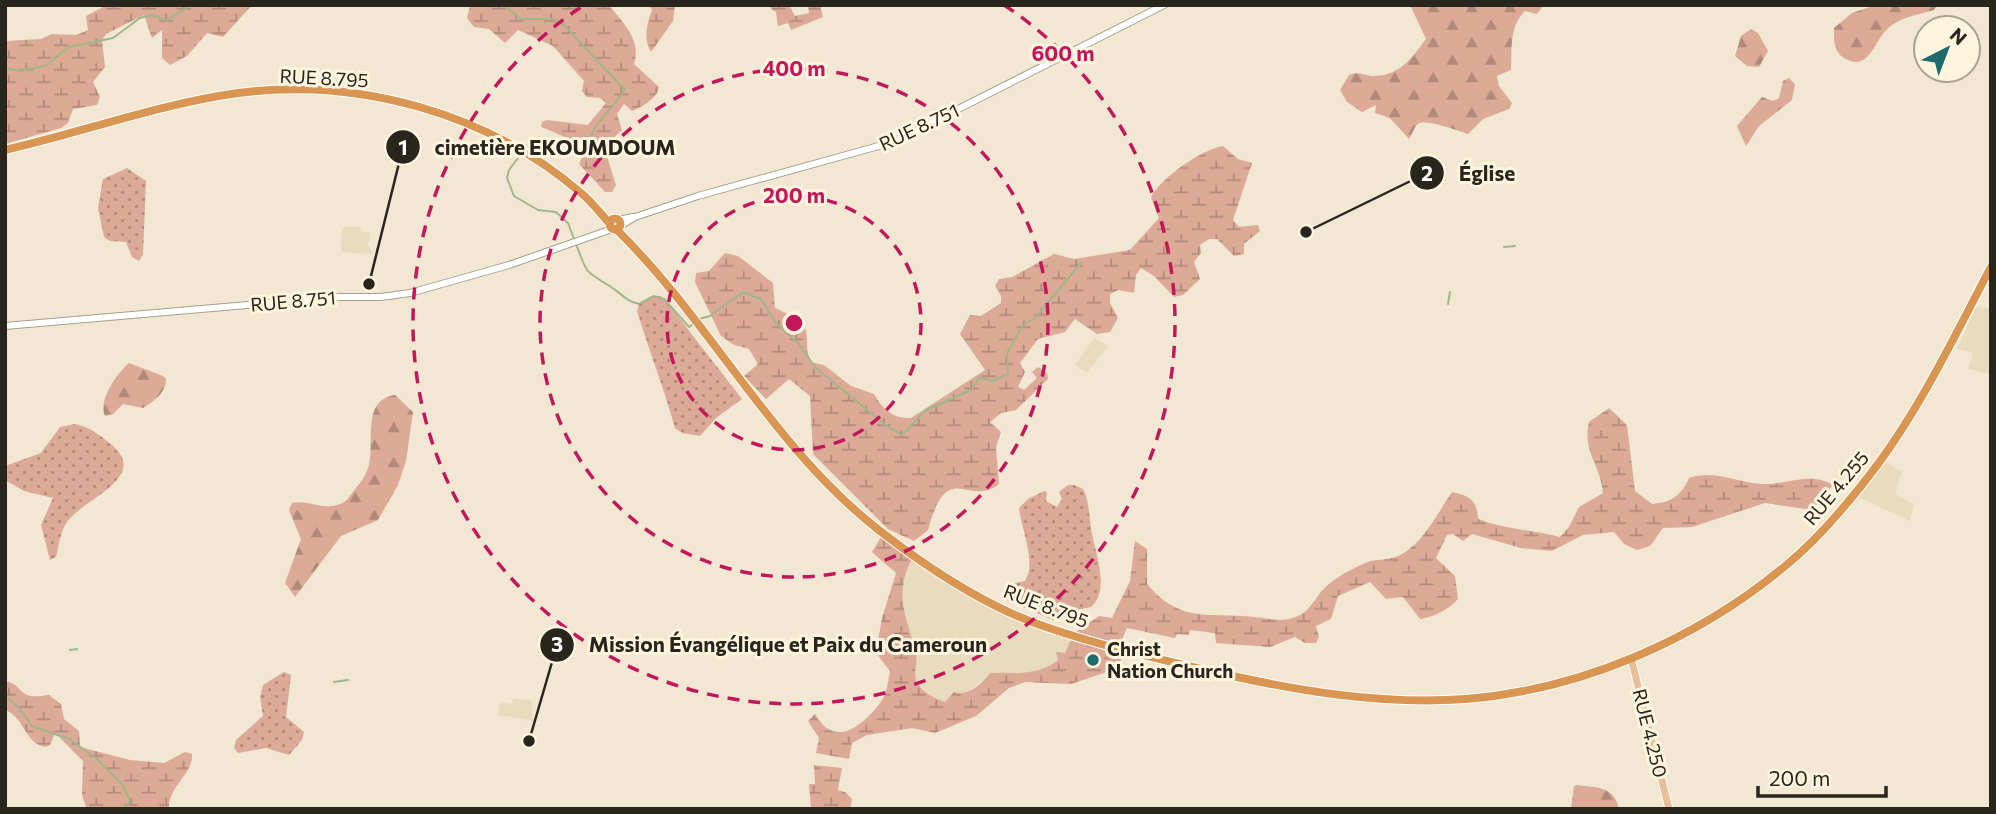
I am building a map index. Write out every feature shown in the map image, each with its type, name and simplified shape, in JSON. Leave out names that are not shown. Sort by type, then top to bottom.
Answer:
[{"type":"highway","name":"RUE 8.795","points":[[5,150],[203,99],[278,90],[344,92],[411,105],[470,125],[545,165],[615,224],[767,417],[832,490],[919,560],[972,592],[1026,619],[1099,643],[1201,669],[1272,684],[1366,698],[1434,699],[1490,695],[1552,684],[1631,658]]},
{"type":"highway","name":"RUE 4.255","points":[[1631,658],[1722,612],[1786,566],[1807,547],[1859,488],[1900,432],[1991,267]]},
{"type":"main road","name":"RUE 8.751","points":[[5,327],[326,298],[393,297],[509,265],[615,224],[738,184],[893,142],[1164,5]]},
{"type":"main road","name":"RUE 4.250","points":[[1631,658],[1669,809]]},
{"type":"shaded area","points":[[361,227],[361,231],[370,233],[370,241],[367,243],[373,254],[341,252],[342,229]]},
{"type":"shaded area","points":[[1976,307],[1991,308],[1991,374],[1968,369],[1973,353],[1957,349]]},
{"type":"shaded area","points":[[1094,338],[1108,346],[1087,373],[1075,365]]},
{"type":"shaded area","points":[[1886,462],[1902,472],[1895,494],[1914,504],[1910,521],[1859,497]]},
{"type":"shaded area","points":[[912,559],[1022,617],[1072,634],[1065,653],[1053,664],[1025,675],[990,673],[970,691],[945,702],[930,696],[918,684],[913,672],[918,656],[905,623],[902,583]]},
{"type":"shaded area","points":[[513,699],[531,700],[533,721],[498,715],[500,702],[512,704]]},
{"type":"green space","points":[[107,5],[252,5],[223,37],[207,33],[187,56],[170,65],[162,58],[162,30],[152,38],[144,15],[106,34],[102,40],[105,67],[93,82],[100,97],[97,105],[73,109],[68,123],[61,128],[5,144],[5,41],[41,39],[52,34],[76,35],[88,30],[86,16]]},
{"type":"green space","points":[[465,5],[609,5],[620,18],[633,40],[636,55],[634,64],[659,87],[656,95],[645,105],[632,111],[624,104],[617,114],[622,130],[604,147],[616,185],[612,192],[605,192],[579,164],[586,150],[541,127],[542,122],[547,120],[588,125],[606,103],[600,98],[587,97],[582,91],[584,81],[553,46],[518,30],[505,43],[489,29],[474,27],[467,18],[470,6]]},
{"type":"green space","points":[[648,5],[675,5],[673,21],[651,52],[646,37],[652,10]]},
{"type":"green space","points":[[771,5],[789,5],[795,16],[809,13],[808,5],[820,5],[823,17],[791,30],[788,23],[778,26],[776,12],[771,9]]},
{"type":"green space","points":[[1410,5],[1544,5],[1537,14],[1525,11],[1520,17],[1512,39],[1511,70],[1497,76],[1499,86],[1512,103],[1509,109],[1483,119],[1468,134],[1422,123],[1417,125],[1409,139],[1390,118],[1375,113],[1376,105],[1362,112],[1347,102],[1340,90],[1349,75],[1358,73],[1381,76],[1397,70],[1426,39]]},
{"type":"green space","points":[[1876,5],[1937,5],[1934,10],[1912,14],[1892,25],[1866,58],[1853,62],[1840,55],[1834,40],[1834,28],[1852,13]]},
{"type":"green space","points":[[1751,29],[1758,33],[1768,51],[1759,67],[1747,66],[1735,56],[1741,36]]},
{"type":"green space","points":[[1789,78],[1795,84],[1792,100],[1759,126],[1746,146],[1737,126],[1762,97],[1773,101],[1779,98],[1783,81]]},
{"type":"green space","points":[[1223,146],[1238,159],[1252,163],[1233,220],[1239,227],[1258,225],[1260,231],[1244,244],[1244,254],[1234,256],[1217,239],[1209,239],[1200,245],[1201,253],[1194,262],[1200,279],[1183,295],[1174,297],[1154,276],[1141,268],[1136,275],[1134,293],[1118,290],[1110,294],[1110,303],[1118,318],[1110,332],[1097,334],[1075,319],[1065,332],[1038,339],[1020,363],[1025,372],[1018,387],[1024,390],[1037,378],[1032,372],[1038,367],[1047,373],[1048,379],[1016,410],[1001,413],[990,422],[1001,432],[996,447],[999,484],[988,490],[959,489],[943,495],[928,530],[914,541],[888,529],[813,454],[810,396],[789,379],[766,399],[744,376],[758,364],[749,349],[734,345],[721,336],[695,282],[696,273],[709,271],[725,253],[738,256],[773,283],[775,308],[797,319],[804,327],[811,362],[824,365],[851,386],[874,394],[880,404],[893,415],[911,418],[985,370],[960,334],[970,315],[981,316],[1001,303],[1001,296],[995,286],[999,279],[1012,277],[1054,254],[1074,259],[1130,250],[1159,218],[1151,197],[1156,189],[1193,159]]},
{"type":"green space","points":[[127,168],[146,181],[143,254],[139,261],[132,257],[126,242],[110,241],[104,237],[98,208],[103,179]]},
{"type":"green space","points":[[652,296],[660,296],[666,301],[742,399],[716,418],[700,436],[682,433],[675,428],[637,311],[639,304]]},
{"type":"green space","points":[[129,363],[163,376],[166,379],[164,388],[143,408],[123,404],[113,414],[105,416],[106,395],[119,373]]},
{"type":"green space","points":[[395,395],[413,412],[406,461],[398,485],[378,520],[341,536],[295,597],[285,583],[301,539],[289,510],[292,503],[334,506],[347,500],[364,478],[369,465],[373,413],[384,398]]},
{"type":"green space","points":[[1609,408],[1627,425],[1635,491],[1652,504],[1675,497],[1689,478],[1707,475],[1763,484],[1815,479],[1833,485],[1812,510],[1765,503],[1692,527],[1663,528],[1650,546],[1637,550],[1624,544],[1614,532],[1583,535],[1552,551],[1521,548],[1472,534],[1463,541],[1453,534],[1447,535],[1436,558],[1455,576],[1458,599],[1450,606],[1436,615],[1420,619],[1403,597],[1386,599],[1370,582],[1338,596],[1331,619],[1316,626],[1319,637],[1316,643],[1305,643],[1295,637],[1270,647],[1216,643],[1215,633],[1190,630],[1189,635],[1177,634],[1175,638],[1127,628],[1120,644],[1076,632],[1099,616],[1112,618],[1130,581],[1135,541],[1147,549],[1147,584],[1159,597],[1172,605],[1196,614],[1279,620],[1302,614],[1324,588],[1360,565],[1402,554],[1418,542],[1452,492],[1464,495],[1474,503],[1478,519],[1560,537],[1569,527],[1579,507],[1603,493],[1590,451],[1588,433],[1589,422]]},
{"type":"green space","points":[[75,424],[99,435],[112,445],[122,457],[123,468],[119,478],[110,487],[67,522],[61,534],[56,557],[50,560],[41,525],[53,498],[24,491],[5,480],[5,466],[41,453],[60,427]]},
{"type":"green space","points":[[1068,485],[1083,489],[1086,497],[1100,568],[1100,590],[1091,607],[1063,613],[1053,620],[1006,600],[1015,583],[1025,581],[1028,574],[1029,555],[1019,508],[1028,499],[1044,491],[1047,492],[1046,501],[1057,507],[1062,499],[1059,492]]},
{"type":"green space","points":[[881,537],[912,559],[903,584],[904,606],[916,653],[916,680],[933,697],[945,702],[954,692],[965,693],[974,688],[990,673],[1042,669],[1058,660],[1056,652],[1065,653],[1071,639],[1122,656],[1119,668],[1071,684],[1025,682],[1009,688],[976,716],[935,733],[912,728],[867,735],[852,743],[849,759],[816,753],[819,738],[808,721],[815,714],[830,730],[848,731],[873,712],[886,692],[890,671],[876,653],[882,618],[896,573],[872,552]]},
{"type":"green space","points":[[284,672],[291,675],[286,717],[304,732],[302,740],[289,755],[266,748],[238,753],[234,748],[236,740],[263,716],[260,697],[263,685]]},
{"type":"green space","points":[[5,681],[26,694],[49,695],[61,704],[64,719],[79,731],[80,747],[130,760],[164,763],[185,752],[192,754],[189,768],[172,794],[169,809],[87,809],[82,795],[83,761],[55,733],[50,745],[46,747],[33,741],[16,718],[5,710]]},
{"type":"green space","points":[[814,765],[842,768],[838,790],[845,792],[852,799],[850,809],[811,809],[809,784],[815,784]]},
{"type":"green space","points":[[1574,786],[1609,792],[1617,801],[1619,809],[1571,809]]},
{"type":"waterway","points":[[5,68],[20,71],[45,66],[69,47],[113,38],[140,18],[151,15],[167,20],[191,5]]},
{"type":"waterway","points":[[504,5],[520,19],[553,19],[564,25],[625,90],[594,129],[589,143],[568,139],[556,153],[525,145],[524,149]]},
{"type":"waterway","points":[[521,154],[509,170],[507,178],[514,196],[538,210],[556,212],[568,223],[574,239]]},
{"type":"waterway","points":[[576,244],[587,270],[627,299],[639,304],[654,296],[664,299],[689,327],[695,323]]},
{"type":"waterway","points":[[1504,247],[1515,246]]},
{"type":"waterway","points":[[699,319],[710,316],[743,292],[761,299],[775,322],[799,344],[815,367],[884,424],[902,435],[926,410],[971,390],[979,378],[993,381],[1008,374],[1007,353],[1023,325],[1035,318],[1082,262]]},
{"type":"waterway","points":[[1448,304],[1450,292]]},
{"type":"waterway","points":[[70,650],[77,649]]},
{"type":"waterway","points":[[334,682],[348,680]]},
{"type":"waterway","points":[[5,696],[18,707],[32,726],[69,739],[97,759],[123,785],[130,801],[124,809]]},
{"type":"place","name":"Église","points":[[1306,232]]},
{"type":"place","name":"cimetière EKOUMDOUM","points":[[369,284]]},
{"type":"place","name":"Christ Nation Church","points":[[1093,660]]},
{"type":"place","name":"Mission Évangélique et Paix du Cameroun","points":[[529,741]]}]
